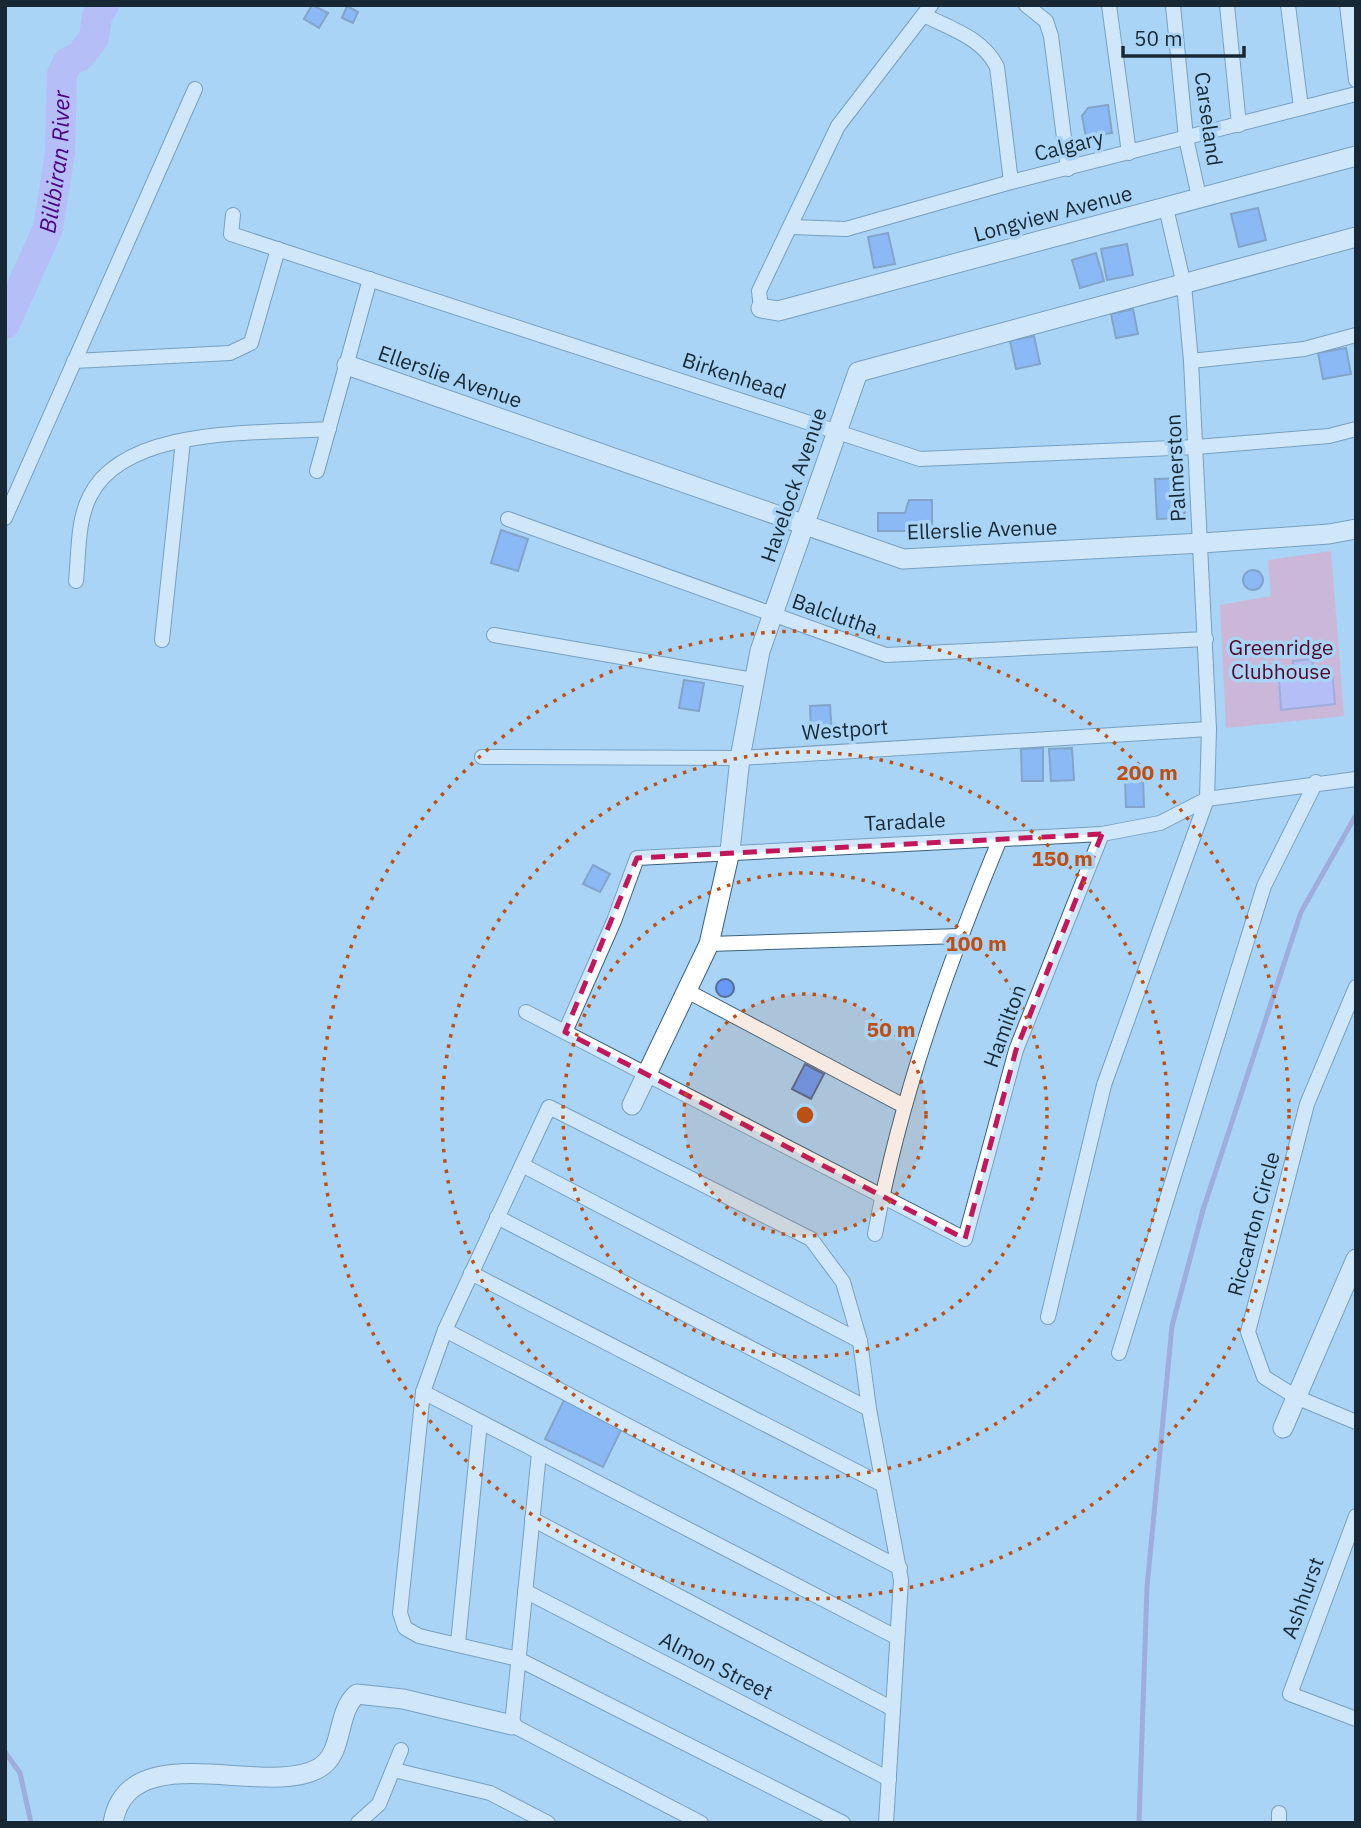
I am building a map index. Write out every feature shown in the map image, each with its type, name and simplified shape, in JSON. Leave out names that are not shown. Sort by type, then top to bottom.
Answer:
[{"type":"street","points":[[1026,5],[1046,21],[1051,36],[1068,169]]},
{"type":"street","points":[[1110,5],[1129,153]]},
{"type":"street","name":"Carseland","points":[[1173,5],[1186,138],[1199,197]]},
{"type":"street","points":[[1227,5],[1239,125]]},
{"type":"street","points":[[1288,5],[1301,108]]},
{"type":"street","points":[[1347,5],[1356,80]]},
{"type":"street","points":[[761,308],[759,292],[838,126],[927,10],[979,43],[990,53],[997,67],[1011,182]]},
{"type":"street","points":[[5,518],[195,89]]},
{"type":"street","name":"Calgary","points":[[792,227],[846,229],[1011,182],[1356,94]]},
{"type":"street","name":"Longview Avenue","points":[[761,308],[778,311],[1356,156]]},
{"type":"street","name":"Palmerston","points":[[1048,1317],[1104,1085],[1207,799],[1209,729],[1206,639],[1191,361],[1184,285],[1166,208]]},
{"type":"street","name":"Birkenhead","points":[[233,215],[231,234],[920,459],[1196,447],[1329,436],[1356,429]]},
{"type":"street","name":"Havelock Avenue","points":[[632,1105],[709,944],[730,851],[740,758],[753,680],[772,616],[858,372],[1356,237]]},
{"type":"street","points":[[74,361],[230,353],[251,343],[278,249]]},
{"type":"street","points":[[317,471],[370,279]]},
{"type":"street","points":[[1191,361],[1304,349],[1356,335]]},
{"type":"street","name":"Ellerslie Avenue","points":[[347,365],[903,559],[1202,543],[1329,534],[1356,529]]},
{"type":"street","points":[[76,580],[82,517],[89,496],[103,475],[121,461],[148,449],[183,441],[330,429]]},
{"type":"street","points":[[162,640],[183,441]]},
{"type":"street","name":"Balclutha","points":[[508,519],[772,616],[886,654],[1206,639]]},
{"type":"street","points":[[494,635],[753,680]]},
{"type":"street","name":"Westport","points":[[482,757],[740,758],[1209,729]]},
{"type":"street","name":"Taradale","points":[[565,1032],[614,921],[637,858],[730,851],[1102,834],[1160,823],[1207,799],[1316,782],[1356,779]]},
{"type":"street","points":[[1119,1353],[1264,886],[1316,782]]},
{"type":"street","name":"Hamilton","points":[[882,1195],[965,1239],[1016,1051],[1102,834]]},
{"type":"street","points":[[875,1234],[904,1106],[960,936],[1000,839]]},
{"type":"street","points":[[709,944],[960,936]]},
{"type":"street","name":"Riccarton Circle","points":[[1356,987],[1307,1104],[1248,1332],[1264,1377],[1296,1397],[1356,1422]]},
{"type":"street","points":[[687,991],[904,1106]]},
{"type":"street","points":[[526,1012],[882,1195]]},
{"type":"street","points":[[843,1823],[518,1658],[419,1636],[405,1628],[400,1613],[423,1391],[445,1329],[549,1107],[811,1239],[843,1282],[860,1341],[869,1409],[900,1568],[886,1823]]},
{"type":"street","points":[[522,1165],[860,1341]]},
{"type":"street","points":[[497,1217],[869,1409]]},
{"type":"street","points":[[1283,1428],[1356,1259]]},
{"type":"street","points":[[471,1273],[883,1485]]},
{"type":"street","points":[[445,1329],[900,1568]]},
{"type":"street","points":[[423,1391],[896,1637]]},
{"type":"street","points":[[458,1643],[480,1422]]},
{"type":"street","points":[[512,1725],[539,1453]]},
{"type":"street","name":"Ashhurst","points":[[1356,1516],[1290,1694],[1356,1719]]},
{"type":"street","points":[[532,1519],[893,1709]]},
{"type":"street","name":"Almon Street","points":[[525,1591],[888,1779]]},
{"type":"street","points":[[113,1823],[115,1811],[124,1799],[138,1785],[158,1775],[178,1773],[288,1778],[317,1769],[326,1764],[334,1750],[348,1702],[357,1694],[403,1699],[512,1725],[701,1823]]},
{"type":"street","points":[[358,1823],[379,1804],[401,1750]]},
{"type":"street","points":[[394,1770],[490,1793],[548,1823]]},
{"type":"highlighted area","points":[[1102,834],[1016,1050],[965,1239],[565,1032],[637,858]]},
{"type":"green space","name":"Greenridge Clubhouse","points":[[1331,551],[1344,716],[1226,728],[1220,605],[1271,596],[1268,560]]},
{"type":"shaded area","points":[[1312,659],[1314,672],[1332,670],[1335,704],[1281,710],[1279,677],[1294,674],[1293,661]]},
{"type":"building","points":[[312,5],[328,13],[319,28],[304,19]]},
{"type":"building","points":[[347,6],[358,12],[353,23],[342,18]]},
{"type":"building","points":[[1108,105],[1112,133],[1086,137],[1082,116],[1088,108]]},
{"type":"building","points":[[1258,208],[1266,240],[1239,247],[1231,214]]},
{"type":"building","points":[[888,233],[895,264],[874,268],[868,237]]},
{"type":"building","points":[[1127,244],[1133,275],[1107,280],[1101,249]]},
{"type":"building","points":[[1096,253],[1104,281],[1080,288],[1072,260]]},
{"type":"building","points":[[1133,309],[1138,334],[1116,338],[1111,314]]},
{"type":"building","points":[[1034,336],[1040,364],[1016,369],[1010,341]]},
{"type":"building","points":[[1346,348],[1351,374],[1323,379],[1318,353]]},
{"type":"building","points":[[1183,478],[1185,518],[1157,519],[1155,479]]},
{"type":"building","points":[[909,500],[932,500],[932,531],[878,531],[878,513],[905,513]]},
{"type":"building","points":[[501,530],[528,539],[518,571],[491,563]]},
{"type":"building","points":[[1249,570],[1257,570],[1263,580],[1257,590],[1249,590],[1243,584],[1243,576]]},
{"type":"building","points":[[684,680],[704,683],[699,711],[679,708]]},
{"type":"building","points":[[830,705],[832,735],[811,735],[810,706]]},
{"type":"building","points":[[1043,748],[1043,781],[1022,781],[1021,749]]},
{"type":"building","points":[[1072,748],[1074,780],[1051,781],[1049,749]]},
{"type":"building","points":[[1143,778],[1144,807],[1126,807],[1125,779]]},
{"type":"building","points":[[593,865],[610,874],[600,892],[583,884]]},
{"type":"building","points":[[725,979],[731,982],[734,988],[731,994],[725,997],[719,994],[716,988],[719,982]]},
{"type":"building","points":[[805,1064],[824,1074],[811,1099],[792,1089]]},
{"type":"building","points":[[565,1398],[623,1426],[603,1467],[545,1439]]},
{"type":"waterway","name":"Bilibiran River","points":[[5,324],[48,228],[60,153],[62,74],[68,62],[80,56],[94,38],[97,16],[104,5]]},
{"type":"waterway","points":[[1139,1823],[1147,1587],[1172,1326],[1203,1210],[1301,912],[1356,815]]},
{"type":"waterway","points":[[5,1752],[20,1773],[31,1823]]}]
